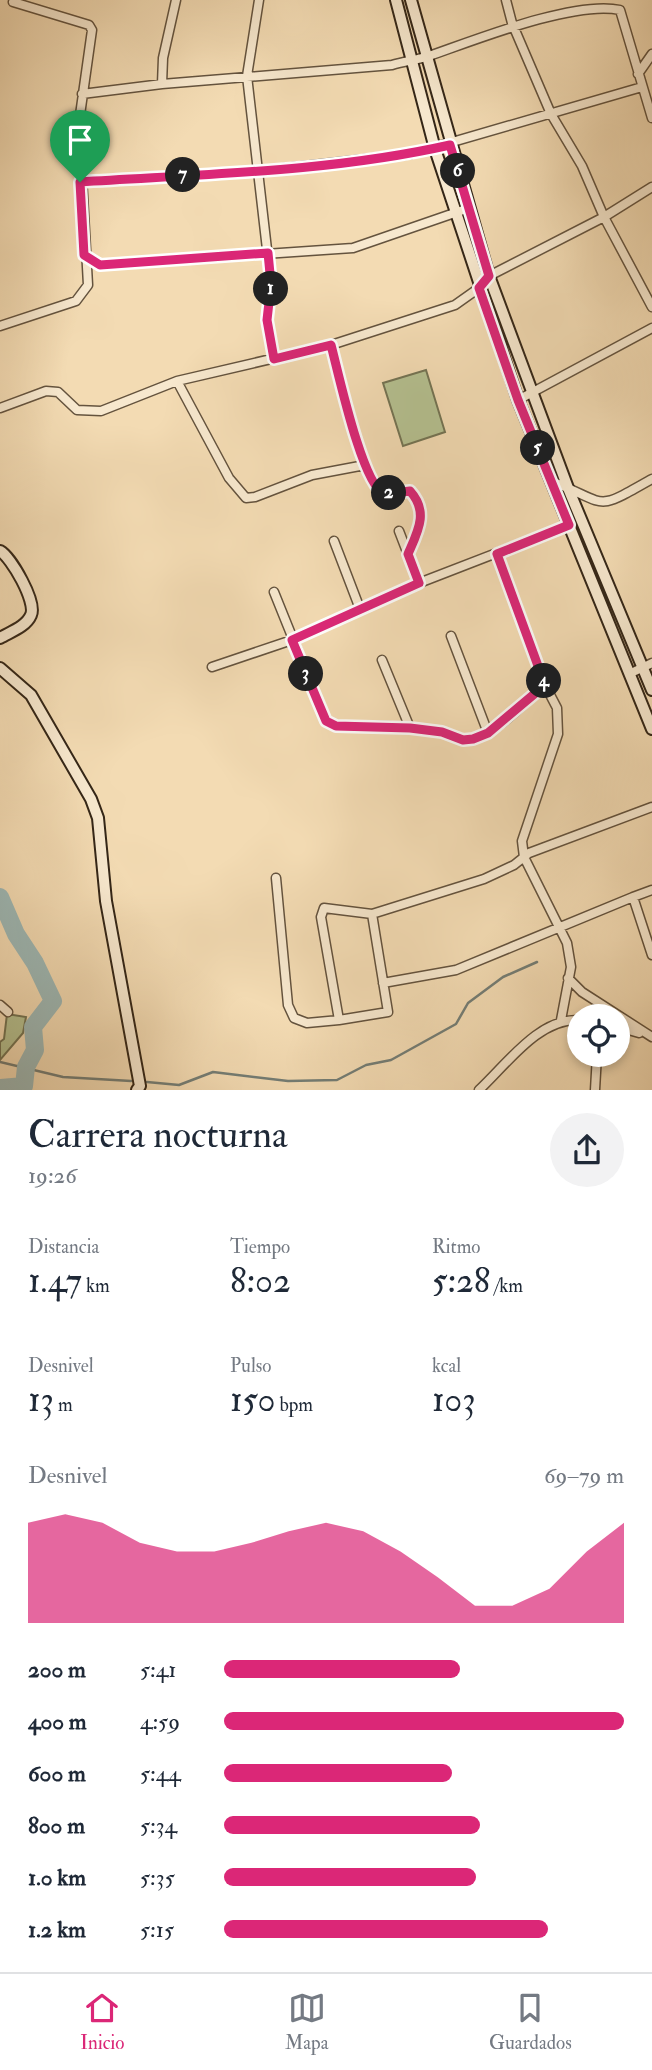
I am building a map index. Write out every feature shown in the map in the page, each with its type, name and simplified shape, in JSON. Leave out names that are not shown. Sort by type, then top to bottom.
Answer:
[{"type":"main road","points":[[396,0],[435,149],[518,400],[652,729]]},
{"type":"main road","points":[[411,0],[489,276],[568,488],[648,665],[652,690]]},
{"type":"main road","points":[[0,551],[12,560],[32,604],[32,614],[24,624],[0,638]]},
{"type":"main road","points":[[0,668],[31,695],[91,799],[98,818],[106,901],[140,1086],[137,1090]]},
{"type":"street","points":[[162,84],[163,58],[176,0]]},
{"type":"street","points":[[259,0],[247,76],[271,284],[267,320],[274,359]]},
{"type":"street","points":[[506,0],[512,23],[551,114],[582,166],[604,217],[652,307]]},
{"type":"street","points":[[82,94],[247,76],[392,65],[426,57],[541,9],[598,1],[620,10],[652,118]]},
{"type":"street","points":[[0,326],[76,301],[88,285],[84,255],[79,122],[92,30],[89,25],[13,2]]},
{"type":"street","points":[[638,74],[652,54]]},
{"type":"street","points":[[80,182],[260,171],[411,155],[642,87]]},
{"type":"street","points":[[0,408],[46,391],[58,393],[76,410],[101,411],[177,381],[331,345],[455,305],[479,288],[489,276],[604,217],[652,187]]},
{"type":"street","points":[[84,255],[100,265],[353,248],[379,241],[456,210],[469,208]]},
{"type":"street","points":[[518,400],[652,328]]},
{"type":"street","points":[[331,345],[365,465],[379,492],[410,491],[419,505],[422,518],[408,554]]},
{"type":"street","points":[[177,381],[229,478],[246,498],[312,475],[365,465]]},
{"type":"street","points":[[551,481],[596,503],[608,503],[652,479]]},
{"type":"street","points":[[212,667],[292,640],[419,583],[569,525]]},
{"type":"street","points":[[399,531],[419,583]]},
{"type":"street","points":[[334,541],[360,609]]},
{"type":"street","points":[[497,554],[545,685],[557,708],[558,734],[523,835],[524,857],[560,928],[569,955],[561,1020]]},
{"type":"street","points":[[274,592],[326,721],[336,726],[410,728],[442,732],[463,740],[488,733],[545,685]]},
{"type":"street","points":[[451,636],[488,733]]},
{"type":"street","points":[[382,660],[410,728]]},
{"type":"street","points":[[631,673],[648,665]]},
{"type":"street","points":[[340,1020],[321,917],[324,908],[372,914],[484,878],[524,857],[652,807]]},
{"type":"street","points":[[276,878],[288,1005],[294,1018],[307,1023],[388,1012],[372,914]]},
{"type":"street","points":[[383,983],[456,970],[652,890]]},
{"type":"street","points":[[633,897],[652,956]]},
{"type":"street","points":[[568,978],[582,992],[652,1037]]},
{"type":"street","points":[[0,1005],[8,1012]]},
{"type":"street","points":[[479,1090],[544,1029],[561,1020],[567,1020]]},
{"type":"street","points":[[630,1031],[652,1037]]},
{"type":"street","points":[[595,1090],[596,1067]]},
{"type":"green space","points":[[426,370],[445,432],[403,446],[383,383]]},
{"type":"green space","points":[[7,1014],[26,1017],[23,1033],[0,1060],[0,1042],[4,1039]]},
{"type":"waterway","points":[[0,897],[16,934],[35,963],[53,1001],[33,1027],[35,1050],[26,1067],[24,1086],[0,1088]]},
{"type":"waterway","points":[[147,1082],[179,1085],[213,1072],[288,1081],[337,1080],[366,1065],[391,1060],[456,1024],[468,1003],[503,977],[537,962]]},
{"type":"waterway","points":[[0,1062],[63,1077],[131,1081]]},
{"type":"route","points":[[450,145],[489,276],[479,288],[518,400],[569,525],[497,554],[545,685],[488,733],[463,740],[442,732],[377,726],[336,726],[326,721],[292,640],[419,583],[408,554],[422,518],[419,505],[410,491],[384,494],[373,484],[355,436],[331,345],[274,359],[267,320],[271,284],[268,253],[100,265],[84,255],[80,182],[260,171],[411,155],[450,145]]}]
